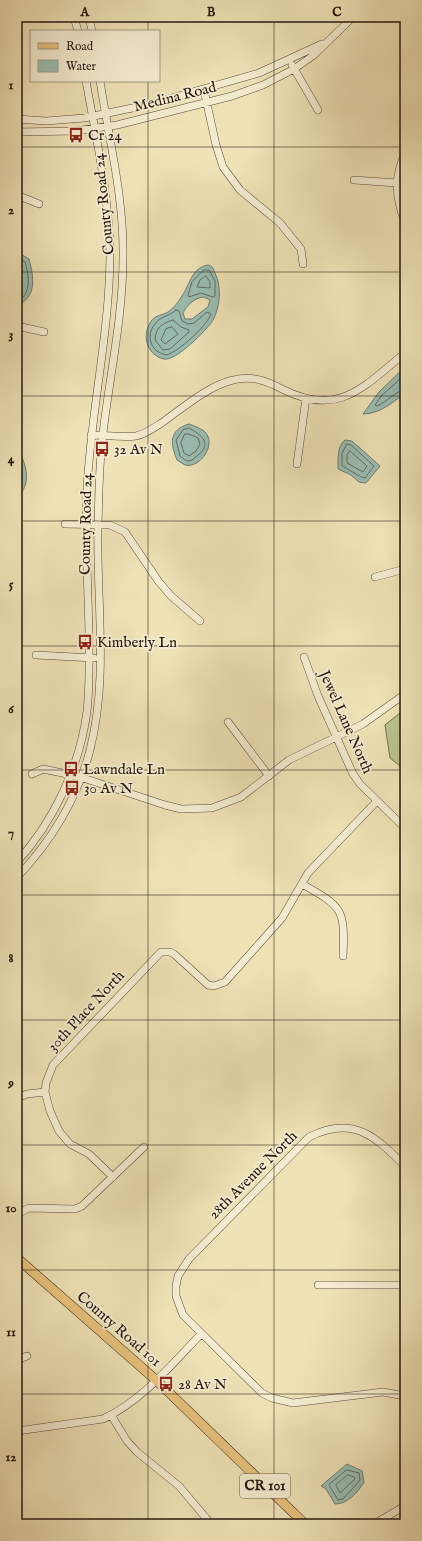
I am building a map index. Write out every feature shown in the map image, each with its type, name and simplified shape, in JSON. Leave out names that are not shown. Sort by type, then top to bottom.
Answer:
[{"type":"main road","name":"County Road 101","points":[[17,1258],[156,1380],[305,1524]]},
{"type":"street","points":[[74,17],[78,30]]},
{"type":"street","points":[[89,17],[92,30]]},
{"type":"street","name":"Medina Road","points":[[17,132],[75,131],[137,121],[208,103],[262,85],[294,69],[314,55],[353,17]]},
{"type":"street","points":[[402,17],[405,20]]},
{"type":"street","name":"Medina Road","points":[[17,119],[46,121],[105,114],[204,90],[259,73],[325,43]]},
{"type":"street","points":[[289,60],[318,110]]},
{"type":"street","name":"County Road 24","points":[[17,877],[40,851],[57,826],[76,776],[87,711],[89,658],[86,524],[91,436],[109,291],[110,252],[108,218],[95,128],[86,82]]},
{"type":"street","name":"County Road 24","points":[[17,862],[36,839],[90,751],[96,723],[100,686],[98,524],[102,435],[118,322],[123,256],[120,209],[100,82]]},
{"type":"street","points":[[204,90],[216,145],[223,167],[240,190],[271,215],[288,233],[301,249],[303,264]]},
{"type":"street","points":[[405,154],[399,170],[397,183],[398,197],[405,222]]},
{"type":"street","points":[[354,180],[397,183]]},
{"type":"street","points":[[17,195],[40,204]]},
{"type":"street","points":[[17,326],[44,332]]},
{"type":"street","points":[[91,436],[128,436],[148,432],[208,391],[234,379],[260,379],[306,398],[332,400],[356,392],[405,353]]},
{"type":"street","points":[[297,464],[306,398]]},
{"type":"street","points":[[65,524],[110,525],[125,532],[163,587],[185,609],[200,621]]},
{"type":"street","points":[[375,577],[389,572],[405,569]]},
{"type":"street","points":[[36,655],[89,658],[100,657]]},
{"type":"street","name":"Jewel Lane North","points":[[304,656],[336,737],[353,774],[376,801],[405,828]]},
{"type":"street","points":[[32,774],[43,769],[76,776],[165,805],[196,810],[212,808],[227,804],[241,797],[301,753],[377,716],[405,694]]},
{"type":"street","points":[[228,722],[269,776]]},
{"type":"street","points":[[343,956],[344,930],[340,912],[327,898],[302,884],[312,869],[376,801]]},
{"type":"street","name":"30th Place North","points":[[45,1092],[49,1073],[59,1057],[158,954],[161,952],[170,952],[203,982],[214,986],[225,982],[279,922],[302,884]]},
{"type":"street","points":[[17,1098],[27,1094],[45,1092],[50,1111],[64,1138],[70,1144],[89,1154],[113,1177]]},
{"type":"street","name":"28th Avenue North","points":[[405,1166],[382,1143],[365,1133],[347,1127],[321,1131],[309,1137],[189,1259],[178,1276],[176,1296],[183,1315],[254,1386],[272,1398],[282,1402],[303,1403],[383,1392],[405,1396]]},
{"type":"street","points":[[17,1214],[29,1208],[75,1209],[82,1206],[144,1147]]},
{"type":"street","points":[[318,1285],[405,1285]]},
{"type":"street","points":[[17,1431],[98,1420],[111,1415],[148,1389],[201,1334]]},
{"type":"street","points":[[17,1360],[27,1356]]},
{"type":"street","points":[[111,1415],[127,1441],[137,1452],[180,1486],[211,1524]]},
{"type":"street","points":[[374,1524],[405,1506]]},
{"type":"green space","points":[[405,709],[405,770],[390,758],[385,725]]},
{"type":"water","points":[[17,252],[29,259],[33,280],[31,292],[28,297],[17,306]]},
{"type":"water","points":[[210,265],[212,267],[219,284],[219,303],[213,320],[198,338],[183,351],[169,359],[158,357],[149,349],[147,343],[146,337],[149,326],[154,318],[168,312],[174,307],[185,292],[194,273],[202,267]],"holes":[[[204,297],[210,300],[208,307],[192,319],[185,319],[183,313],[191,302]]]},
{"type":"water","points":[[405,367],[405,393],[381,410],[363,414],[379,392]]},
{"type":"water","points":[[189,424],[204,431],[208,436],[209,442],[208,448],[201,459],[191,465],[185,465],[177,460],[172,443],[178,430]]},
{"type":"water","points":[[345,440],[352,441],[380,466],[366,483],[359,482],[351,475],[338,469],[339,449]]},
{"type":"water","points":[[17,450],[25,467],[26,480],[25,487],[17,496]]},
{"type":"water","points":[[347,1464],[362,1471],[364,1482],[359,1490],[348,1500],[335,1504],[326,1489],[321,1486]]},
{"type":"place","name":"Cr 24","points":[[76,135]]},
{"type":"place","name":"32 Av N","points":[[102,449]]},
{"type":"place","name":"Kimberly Ln","points":[[85,642]]},
{"type":"place","name":"Lawndale Ln","points":[[71,769]]},
{"type":"place","name":"30 Av N","points":[[72,788]]},
{"type":"place","name":"28 Av N","points":[[166,1384]]}]
